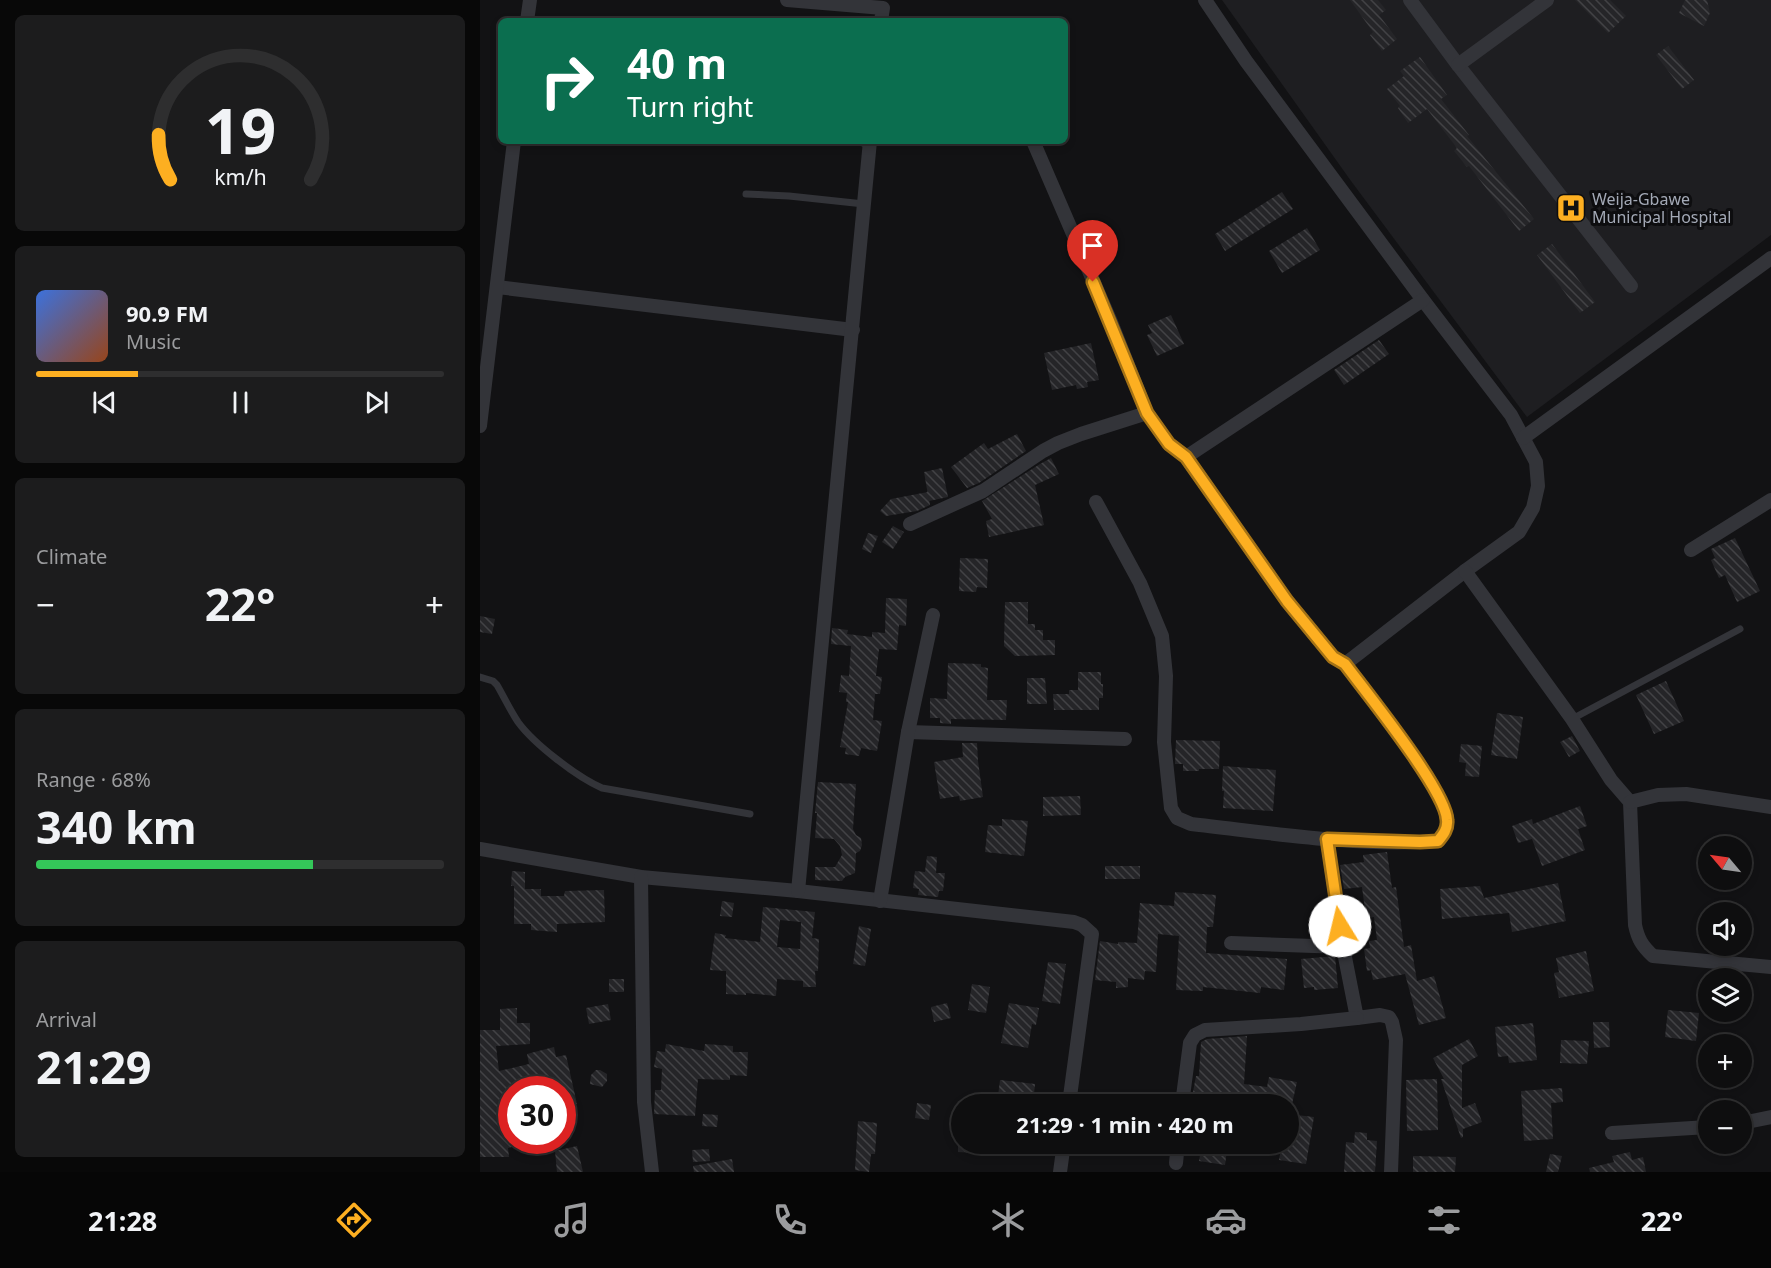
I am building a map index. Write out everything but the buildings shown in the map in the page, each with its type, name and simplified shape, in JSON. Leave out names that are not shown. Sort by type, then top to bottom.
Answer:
[{"type":"street","points":[[527,18],[530,0]]},
{"type":"street","points":[[787,0],[883,10]]},
{"type":"street","points":[[1205,0],[1246,61],[1511,415],[1536,462],[1539,486],[1533,508],[1518,532],[1345,664]]},
{"type":"street","points":[[1410,0],[1631,286]]},
{"type":"street","points":[[1458,64],[1547,0]]},
{"type":"street","points":[[480,426],[483,385],[514,144]]},
{"type":"street","points":[[798,891],[853,330],[864,204],[866,144]]},
{"type":"street","points":[[1034,144],[1111,322],[1147,413],[1169,444],[1186,457],[1287,601],[1333,657],[1345,664],[1423,771],[1439,797],[1448,819],[1445,832],[1438,841],[1327,839],[1191,824],[1177,818],[1171,808],[1164,742],[1166,676],[1162,636],[1140,583],[1096,502]]},
{"type":"street","points":[[1523,438],[1771,258]]},
{"type":"street","points":[[497,287],[853,330]]},
{"type":"street","points":[[1186,457],[1423,300]]},
{"type":"street","points":[[910,524],[983,491],[1058,443],[1147,413]]},
{"type":"street","points":[[1691,550],[1771,500]]},
{"type":"street","points":[[1464,571],[1572,719],[1611,780],[1630,801],[1635,925],[1638,938],[1643,946],[1653,956],[1771,967]]},
{"type":"street","points":[[880,901],[908,732],[933,615]]},
{"type":"street","points":[[908,732],[1125,739]]},
{"type":"street","points":[[1630,801],[1658,795],[1686,794],[1771,807]]},
{"type":"street","points":[[1327,839],[1343,947],[1358,1018]]},
{"type":"street","points":[[480,849],[641,877],[798,891],[1074,922],[1083,925],[1092,934],[1070,1094]]},
{"type":"street","points":[[641,877],[644,1102],[652,1172]]},
{"type":"street","points":[[1231,943],[1343,947]]},
{"type":"street","points":[[1183,1094],[1190,1043],[1195,1035],[1205,1030],[1301,1024],[1380,1015],[1389,1017],[1396,1040],[1391,1172]]},
{"type":"street","points":[[1752,1121],[1771,1117]]},
{"type":"street","points":[[1612,1133],[1698,1128]]},
{"type":"street","points":[[1060,1172],[1062,1154]]},
{"type":"street","points":[[1176,1163],[1177,1154]]},
{"type":"lane","points":[[746,194],[864,204]]},
{"type":"lane","points":[[1572,719],[1740,629]]},
{"type":"lane","points":[[480,677],[493,681],[497,685],[518,721],[538,743],[589,782],[602,788],[750,814]]},
{"type":"shaded area","name":"Weija-Gbawe Municipal Hospital","points":[[1222,0],[1771,0],[1771,235],[1527,417],[1351,181]]},
{"type":"place","name":"Weija-Gbawe Municipal Hospital","points":[[1571,208]]},
{"type":"route","points":[[1093,282],[1147,413],[1169,444],[1186,457],[1287,601],[1333,657],[1345,664],[1377,707],[1423,771],[1439,797],[1448,819],[1445,832],[1438,841],[1327,839],[1340,926]]}]
